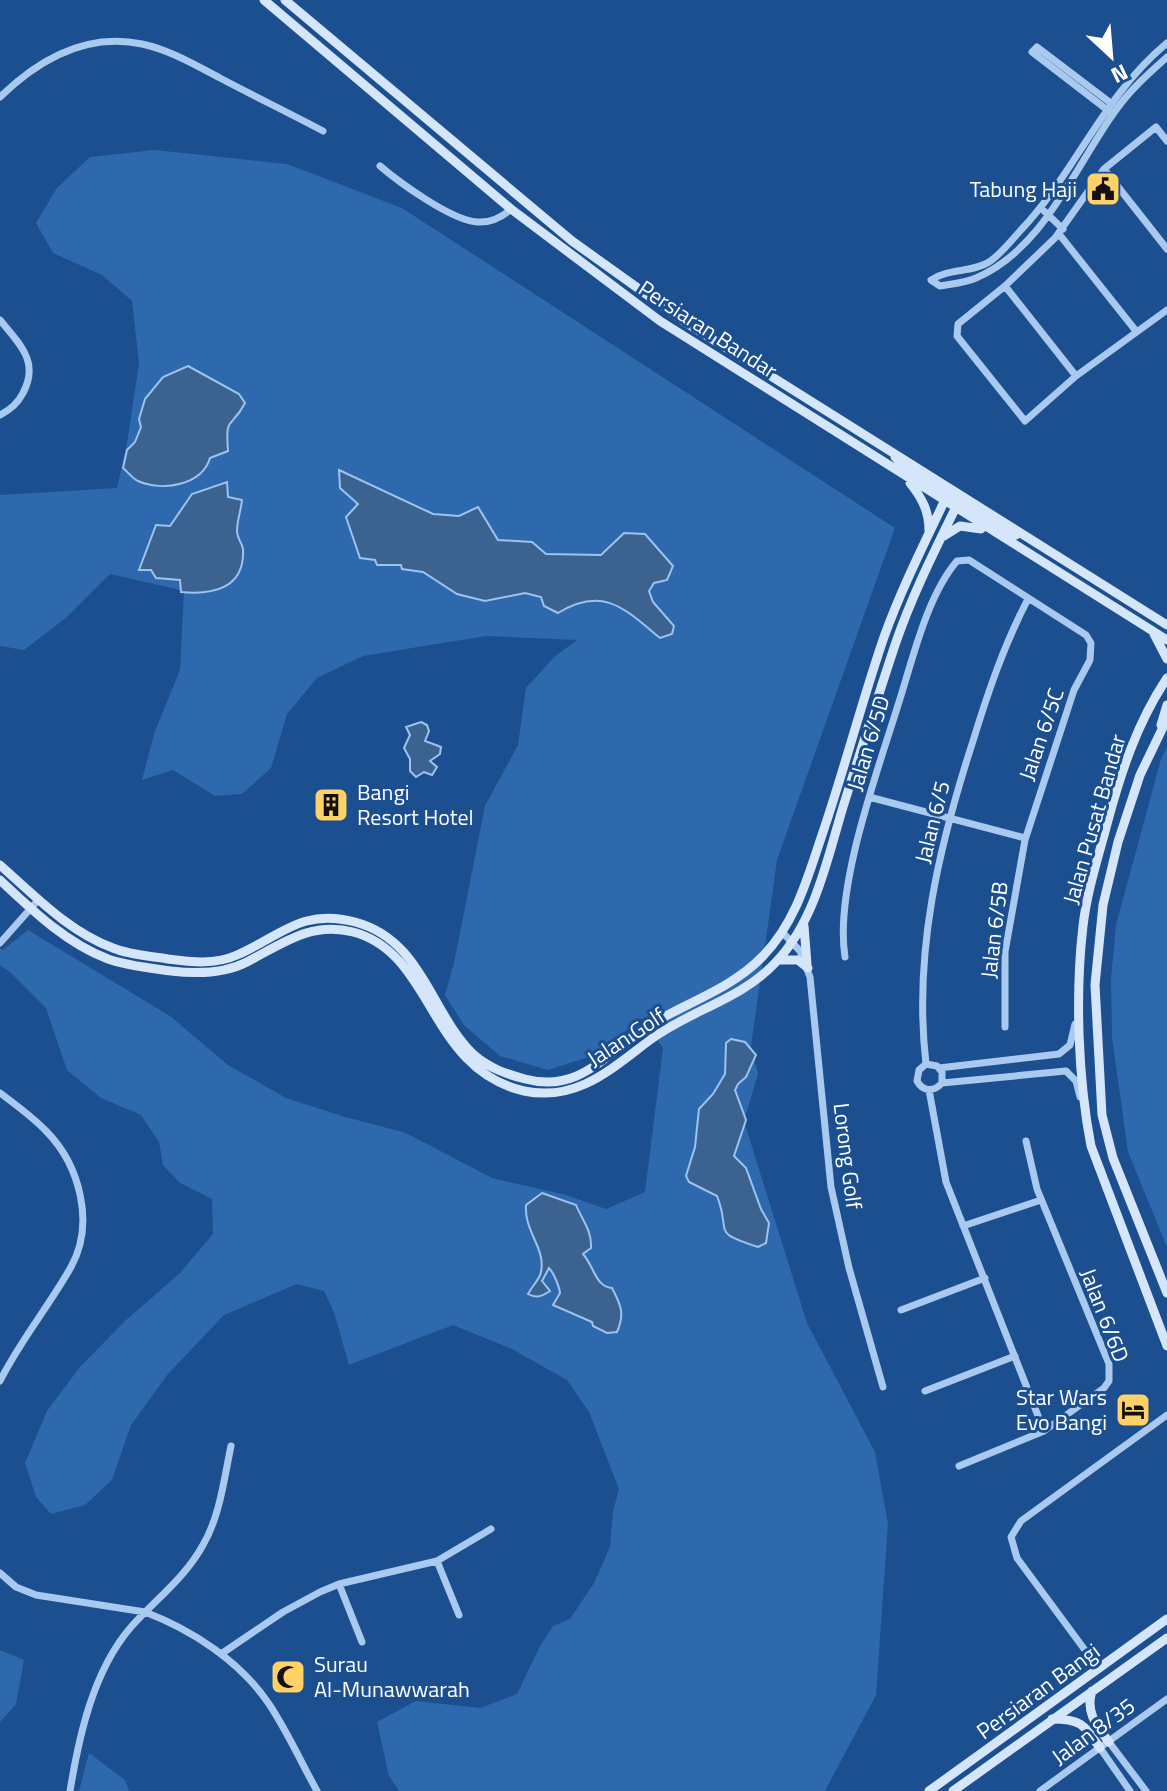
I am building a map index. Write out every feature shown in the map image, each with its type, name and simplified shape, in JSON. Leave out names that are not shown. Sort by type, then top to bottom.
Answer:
[{"type":"main road","name":"Persiaran Bandar","points":[[264,0],[511,209],[660,321],[1167,640]]},
{"type":"main road","name":"Persiaran Bandar","points":[[285,0],[572,241],[688,324],[1167,624]]},
{"type":"main road","points":[[884,446],[905,468],[951,504],[1037,543]]},
{"type":"main road","points":[[905,477],[927,511],[929,534]]},
{"type":"main road","name":"Jalan Golf","points":[[0,865],[62,918],[99,942],[129,953],[209,961],[238,955],[283,929],[301,923],[328,919],[357,923],[393,941],[410,957],[464,1042],[483,1062],[509,1074],[547,1082],[579,1076],[597,1067],[652,1024],[719,989],[749,969],[783,933],[804,889],[905,583],[929,534],[951,504]]},
{"type":"main road","name":"Jalan Golf","points":[[0,880],[69,938],[93,952],[134,966],[211,972],[247,962],[299,934],[324,929],[354,932],[379,944],[403,966],[452,1042],[483,1074],[527,1092],[572,1088],[600,1078],[654,1037],[751,984],[794,942],[820,881],[896,642],[914,593],[939,541],[951,504]]},
{"type":"main road","points":[[939,541],[960,526],[992,532]]},
{"type":"main road","points":[[1152,632],[1167,659]]},
{"type":"main road","points":[[884,639],[896,642]]},
{"type":"main road","name":"Jalan Pusat Bandar","points":[[1166,677],[1146,711],[1129,750],[1113,802],[1086,910],[1078,985],[1085,1115],[1100,1175],[1167,1346]]},
{"type":"main road","points":[[1157,736],[1167,705]]},
{"type":"main road","name":"Jalan Pusat Bandar","points":[[1167,719],[1140,775],[1115,855],[1103,905],[1095,985],[1102,1115],[1113,1158],[1167,1293]]},
{"type":"main road","points":[[804,922],[807,966]]},
{"type":"main road","points":[[93,952],[99,942]]},
{"type":"main road","points":[[778,960],[798,960],[807,966]]},
{"type":"main road","name":"Persiaran Bangi","points":[[929,1791],[1167,1619]]},
{"type":"main road","name":"Persiaran Bangi","points":[[953,1791],[1167,1638]]},
{"type":"main road","points":[[1092,1691],[1089,1699],[1092,1718],[1104,1745]]},
{"type":"main road","points":[[1052,1719],[1081,1723],[1104,1745]]},
{"type":"street","points":[[0,97],[54,54],[88,44],[120,41],[143,44],[173,54],[323,131]]},
{"type":"street","points":[[1167,43],[1129,78],[1112,109],[1048,215],[1017,248],[974,279],[940,286],[931,280],[939,274],[990,262],[1034,217],[1112,109],[1167,57]]},
{"type":"street","points":[[1037,47],[1112,109],[1032,52],[1037,47]]},
{"type":"street","points":[[1167,141],[1156,127],[1104,169],[1059,234],[1005,286],[958,324],[957,336],[1025,421],[1076,376],[1167,310]]},
{"type":"street","points":[[380,166],[405,187],[471,221],[495,220],[511,209]]},
{"type":"street","points":[[1104,169],[1167,249]]},
{"type":"street","points":[[1040,208],[1136,331]]},
{"type":"street","points":[[1034,217],[1040,224],[1059,234]]},
{"type":"street","points":[[1005,286],[1076,376]]},
{"type":"street","points":[[0,320],[24,350],[30,363],[31,376],[18,401],[0,415]]},
{"type":"street","name":"Jalan 6/5D","points":[[845,957],[842,939],[846,902],[869,797],[924,626],[949,571],[957,561],[969,560],[1028,599]]},
{"type":"street","name":"Jalan 6/5C","points":[[1025,838],[1074,690],[1090,660],[1091,643],[1086,635],[1028,599]]},
{"type":"street","name":"Jalan 6/5","points":[[926,1064],[924,948],[948,819],[998,661],[1028,599]]},
{"type":"street","points":[[869,797],[1025,838]]},
{"type":"street","name":"Jalan 6/5B","points":[[1005,1027],[1005,952],[1025,838]]},
{"type":"street","points":[[0,943],[39,899]]},
{"type":"street","name":"Lorong Golf","points":[[783,933],[794,942],[807,966],[815,1010],[831,1187],[849,1268],[883,1387]]},
{"type":"street","points":[[1078,985],[1073,1039],[1066,1050],[1059,1054],[939,1068],[926,1064],[917,1077],[920,1086],[929,1090],[942,1083],[1066,1071],[1076,1081],[1085,1115]]},
{"type":"street","points":[[939,1068],[942,1083]]},
{"type":"street","points":[[929,1090],[946,1182],[1044,1431]]},
{"type":"street","points":[[0,1093],[38,1124],[60,1148],[71,1166],[79,1187],[82,1234],[73,1264],[0,1381]]},
{"type":"street","name":"Jalan 6/6D","points":[[959,1466],[1044,1431],[1104,1388],[1110,1372],[1041,1200],[1026,1141]]},
{"type":"street","points":[[963,1226],[1041,1200]]},
{"type":"street","points":[[901,1310],[985,1278]]},
{"type":"street","points":[[925,1391],[1015,1356]]},
{"type":"street","points":[[1099,1669],[1017,1558],[1011,1537],[1021,1521],[1167,1415]]},
{"type":"street","points":[[70,1791],[83,1733],[104,1668],[128,1630],[180,1576],[203,1546],[212,1528],[231,1446]]},
{"type":"street","points":[[221,1654],[283,1612],[339,1584],[437,1561],[491,1529]]},
{"type":"street","points":[[437,1561],[459,1615]]},
{"type":"street","points":[[0,1573],[16,1587],[36,1595],[145,1612],[161,1618],[221,1654],[268,1702],[317,1791]]},
{"type":"street","points":[[339,1584],[362,1642]]},
{"type":"street","name":"Jalan 8/35","points":[[1040,1791],[1167,1699]]},
{"type":"street","points":[[1104,1745],[1130,1791]]},
{"type":"street","points":[[1104,1745],[1146,1791]]},
{"type":"shaded area","points":[[155,150],[287,164],[402,208],[895,528],[777,860],[751,1046],[758,1074],[744,1121],[807,1323],[875,1452],[888,1524],[876,1695],[825,1791],[399,1791],[389,1776],[377,1722],[416,1701],[480,1708],[517,1694],[553,1626],[570,1619],[594,1583],[610,1547],[613,1511],[619,1489],[589,1412],[567,1380],[512,1349],[453,1325],[349,1365],[334,1312],[324,1291],[297,1284],[224,1315],[168,1374],[131,1425],[112,1480],[85,1505],[51,1514],[36,1497],[25,1463],[47,1411],[80,1367],[125,1321],[180,1273],[213,1234],[212,1199],[180,1183],[163,1165],[159,1142],[141,1115],[101,1098],[67,1070],[46,1008],[0,965],[0,948],[3,950],[28,930],[170,1016],[228,1065],[286,1098],[406,1133],[492,1178],[566,1195],[606,1209],[645,1192],[663,1048],[642,1018],[595,1055],[548,1070],[500,1056],[464,1025],[445,995],[485,806],[518,745],[526,688],[554,657],[577,640],[486,636],[363,656],[317,678],[287,714],[271,768],[242,794],[215,796],[173,770],[142,780],[155,731],[180,670],[184,591],[110,574],[67,617],[24,650],[0,646],[0,495],[117,488],[139,363],[132,301],[102,275],[53,253],[36,223],[57,188],[90,157]]},
{"type":"shaded area","points":[[188,366],[239,394],[245,403],[228,427],[228,451],[210,458],[199,475],[180,484],[159,486],[138,481],[123,468],[127,450],[135,442],[141,427],[139,419],[145,399],[163,377]]},
{"type":"shaded area","points":[[339,470],[433,514],[459,516],[478,507],[498,540],[532,542],[546,554],[601,555],[624,533],[645,534],[673,566],[667,580],[654,583],[649,591],[653,602],[674,626],[672,634],[660,638],[624,610],[601,601],[588,601],[558,613],[544,606],[541,597],[525,593],[485,601],[457,594],[423,572],[402,569],[401,565],[377,565],[375,560],[360,558],[346,517],[358,504],[340,488]]},
{"type":"shaded area","points":[[227,482],[228,497],[242,500],[237,531],[243,549],[242,562],[239,573],[232,581],[215,590],[181,592],[180,580],[156,578],[151,570],[139,570],[156,525],[170,526],[192,494]]},
{"type":"shaded area","points":[[421,722],[427,725],[429,731],[425,741],[441,747],[440,754],[430,761],[437,767],[432,775],[424,772],[416,777],[410,771],[410,759],[404,748],[410,735],[406,727]]},
{"type":"shaded area","points":[[1167,747],[1167,1247],[1128,1152],[1112,1037],[1111,978],[1116,925],[1161,759]]},
{"type":"shaded area","points":[[731,1039],[745,1042],[756,1055],[746,1077],[735,1090],[746,1120],[734,1156],[746,1168],[769,1223],[766,1243],[758,1247],[727,1234],[717,1196],[689,1182],[686,1176],[695,1147],[699,1109],[725,1074],[726,1043]]},
{"type":"shaded area","points":[[542,1193],[576,1205],[591,1242],[591,1248],[583,1254],[602,1284],[612,1288],[620,1305],[621,1320],[617,1332],[607,1333],[593,1326],[592,1322],[553,1305],[560,1293],[549,1268],[542,1281],[550,1291],[539,1296],[528,1294],[540,1275],[542,1263],[528,1223],[526,1205]]},
{"type":"shaded area","points":[[0,1650],[24,1660],[16,1704],[0,1722]]},
{"type":"shaded area","points":[[89,1753],[125,1780],[129,1791],[79,1791]]},
{"type":"place","name":"Tabung Haji","points":[[1103,189]]},
{"type":"place","name":"Bangi Resort Hotel","points":[[331,805]]},
{"type":"place","name":"Star Wars Evo Bangi","points":[[1133,1410]]},
{"type":"place","name":"Surau Al-Munawwarah","points":[[288,1677]]}]
